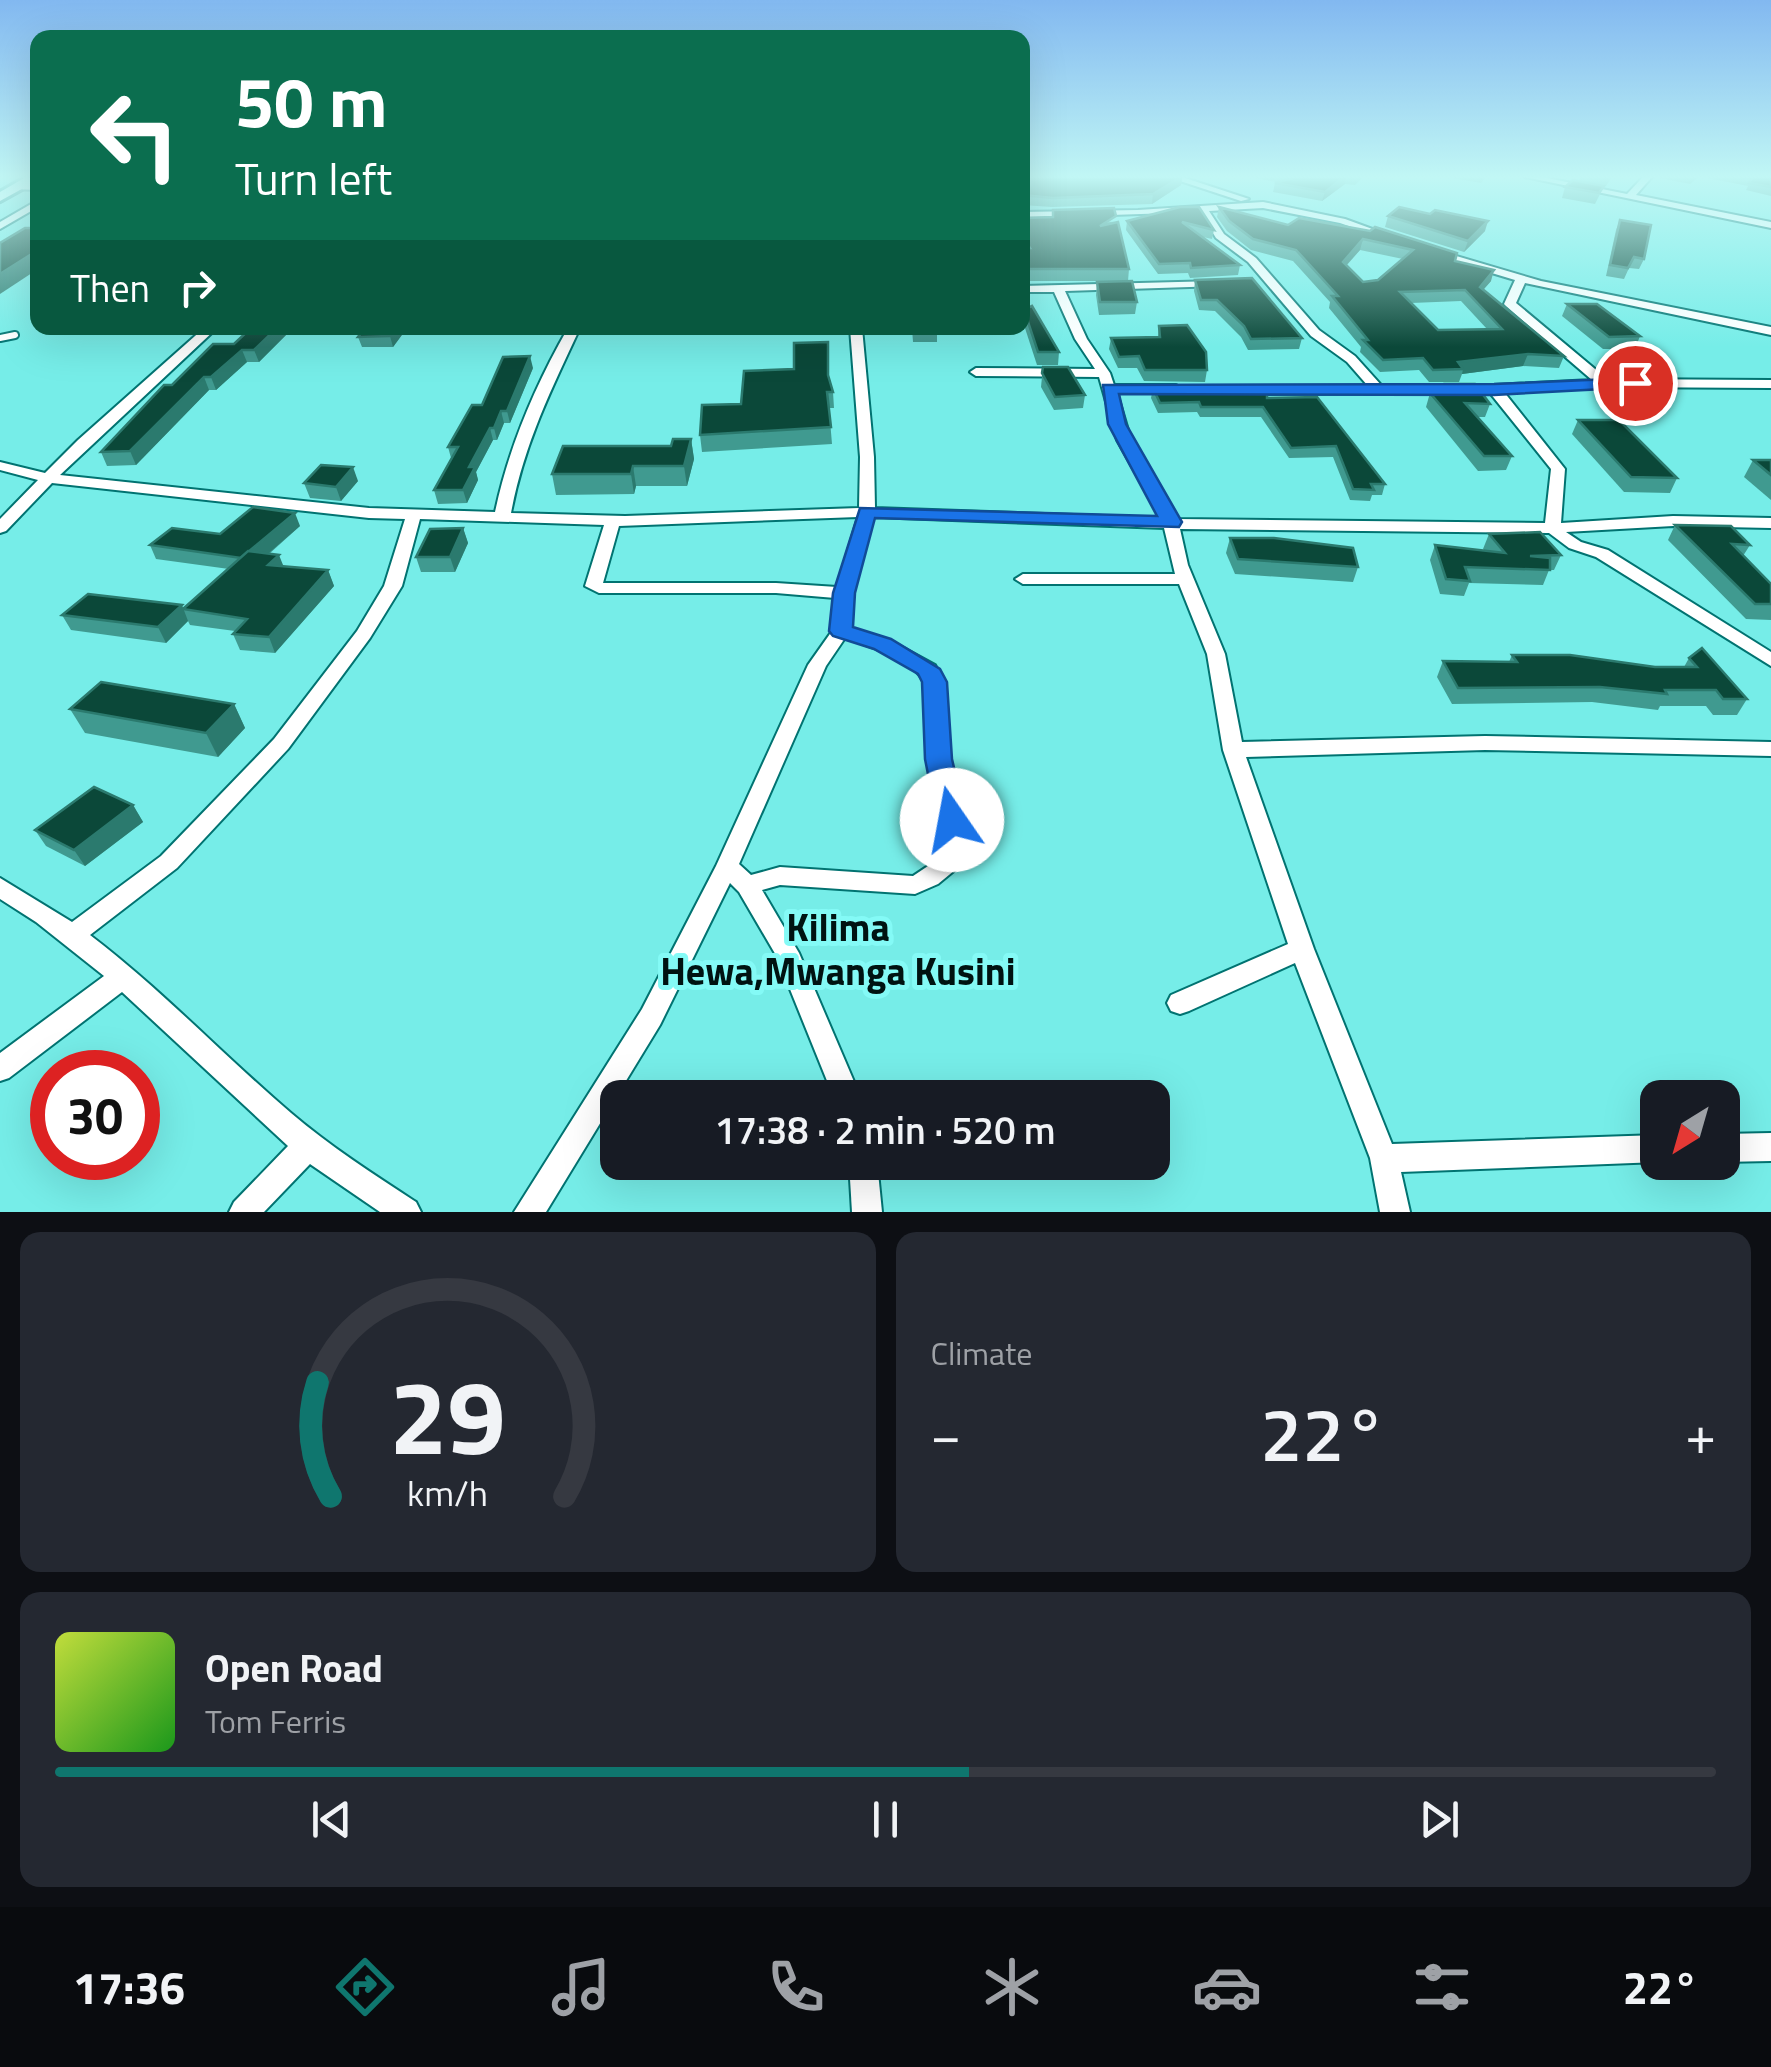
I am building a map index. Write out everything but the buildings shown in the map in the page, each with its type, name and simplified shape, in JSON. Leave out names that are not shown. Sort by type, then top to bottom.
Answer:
[{"type":"street","points":[[1218,234],[1270,280],[1315,333],[1351,359],[1378,390]]},
{"type":"street","points":[[1380,234],[1402,241]]},
{"type":"street","points":[[1428,250],[1520,279],[1771,331]]},
{"type":"street","points":[[1520,279],[1510,304],[1604,383]]},
{"type":"street","points":[[1255,281],[1270,280]]},
{"type":"street","points":[[1030,289],[1225,283]]},
{"type":"street","points":[[1058,289],[1081,339],[1104,374],[1117,424],[1171,522],[1186,579],[1216,654],[1233,750],[1302,949],[1384,1158],[1395,1212]]},
{"type":"street","points":[[0,528],[139,390],[202,335]]},
{"type":"street","points":[[502,517],[510,472],[531,424],[544,380],[570,335]]},
{"type":"street","points":[[529,1212],[652,1017],[728,866],[818,665],[841,631],[844,593],[867,512],[867,457],[857,335]]},
{"type":"street","points":[[976,372],[1104,374]]},
{"type":"street","points":[[1236,391],[1494,390],[1604,383],[1771,384]]},
{"type":"street","points":[[1110,388],[1188,390]]},
{"type":"street","points":[[1494,390],[1558,469],[1553,528]]},
{"type":"street","points":[[0,466],[48,478],[414,514],[502,517],[613,520],[867,512],[1553,528],[1673,521],[1771,523]]},
{"type":"street","points":[[71,936],[169,862],[282,744],[364,634],[392,586],[414,514]]},
{"type":"street","points":[[613,520],[595,575],[594,586],[599,588],[776,588],[844,593]]},
{"type":"street","points":[[1553,528],[1573,547],[1602,552],[1771,660]]},
{"type":"street","points":[[1023,580],[1186,579]]},
{"type":"street","points":[[747,885],[780,876],[915,885],[934,877],[955,852],[958,842],[938,759],[934,682],[928,669],[910,656],[841,631]]},
{"type":"street","points":[[1233,750],[1485,743],[1771,749]]},
{"type":"street","points":[[728,866],[747,885],[786,953],[840,1080]]},
{"type":"street","points":[[0,887],[41,911],[310,1145],[406,1212]]},
{"type":"street","points":[[1180,1003],[1302,949]]},
{"type":"street","points":[[0,1070],[120,978]]},
{"type":"street","points":[[244,1212],[310,1145]]},
{"type":"street","points":[[1740,1148],[1771,1147]]},
{"type":"street","points":[[1384,1158],[1640,1150]]},
{"type":"street","points":[[864,1180],[866,1212]]},
{"type":"lane","points":[[0,338],[15,335]]},
{"type":"district","name":"Kilima Hewa,Mwanga Kusini","points":[[838,949]]},
{"type":"route","points":[[952,820],[938,759],[934,682],[928,669],[910,656],[841,631],[844,593],[867,512],[1171,522],[1124,440],[1110,388],[1253,392],[1494,390],[1635,383]]}]
